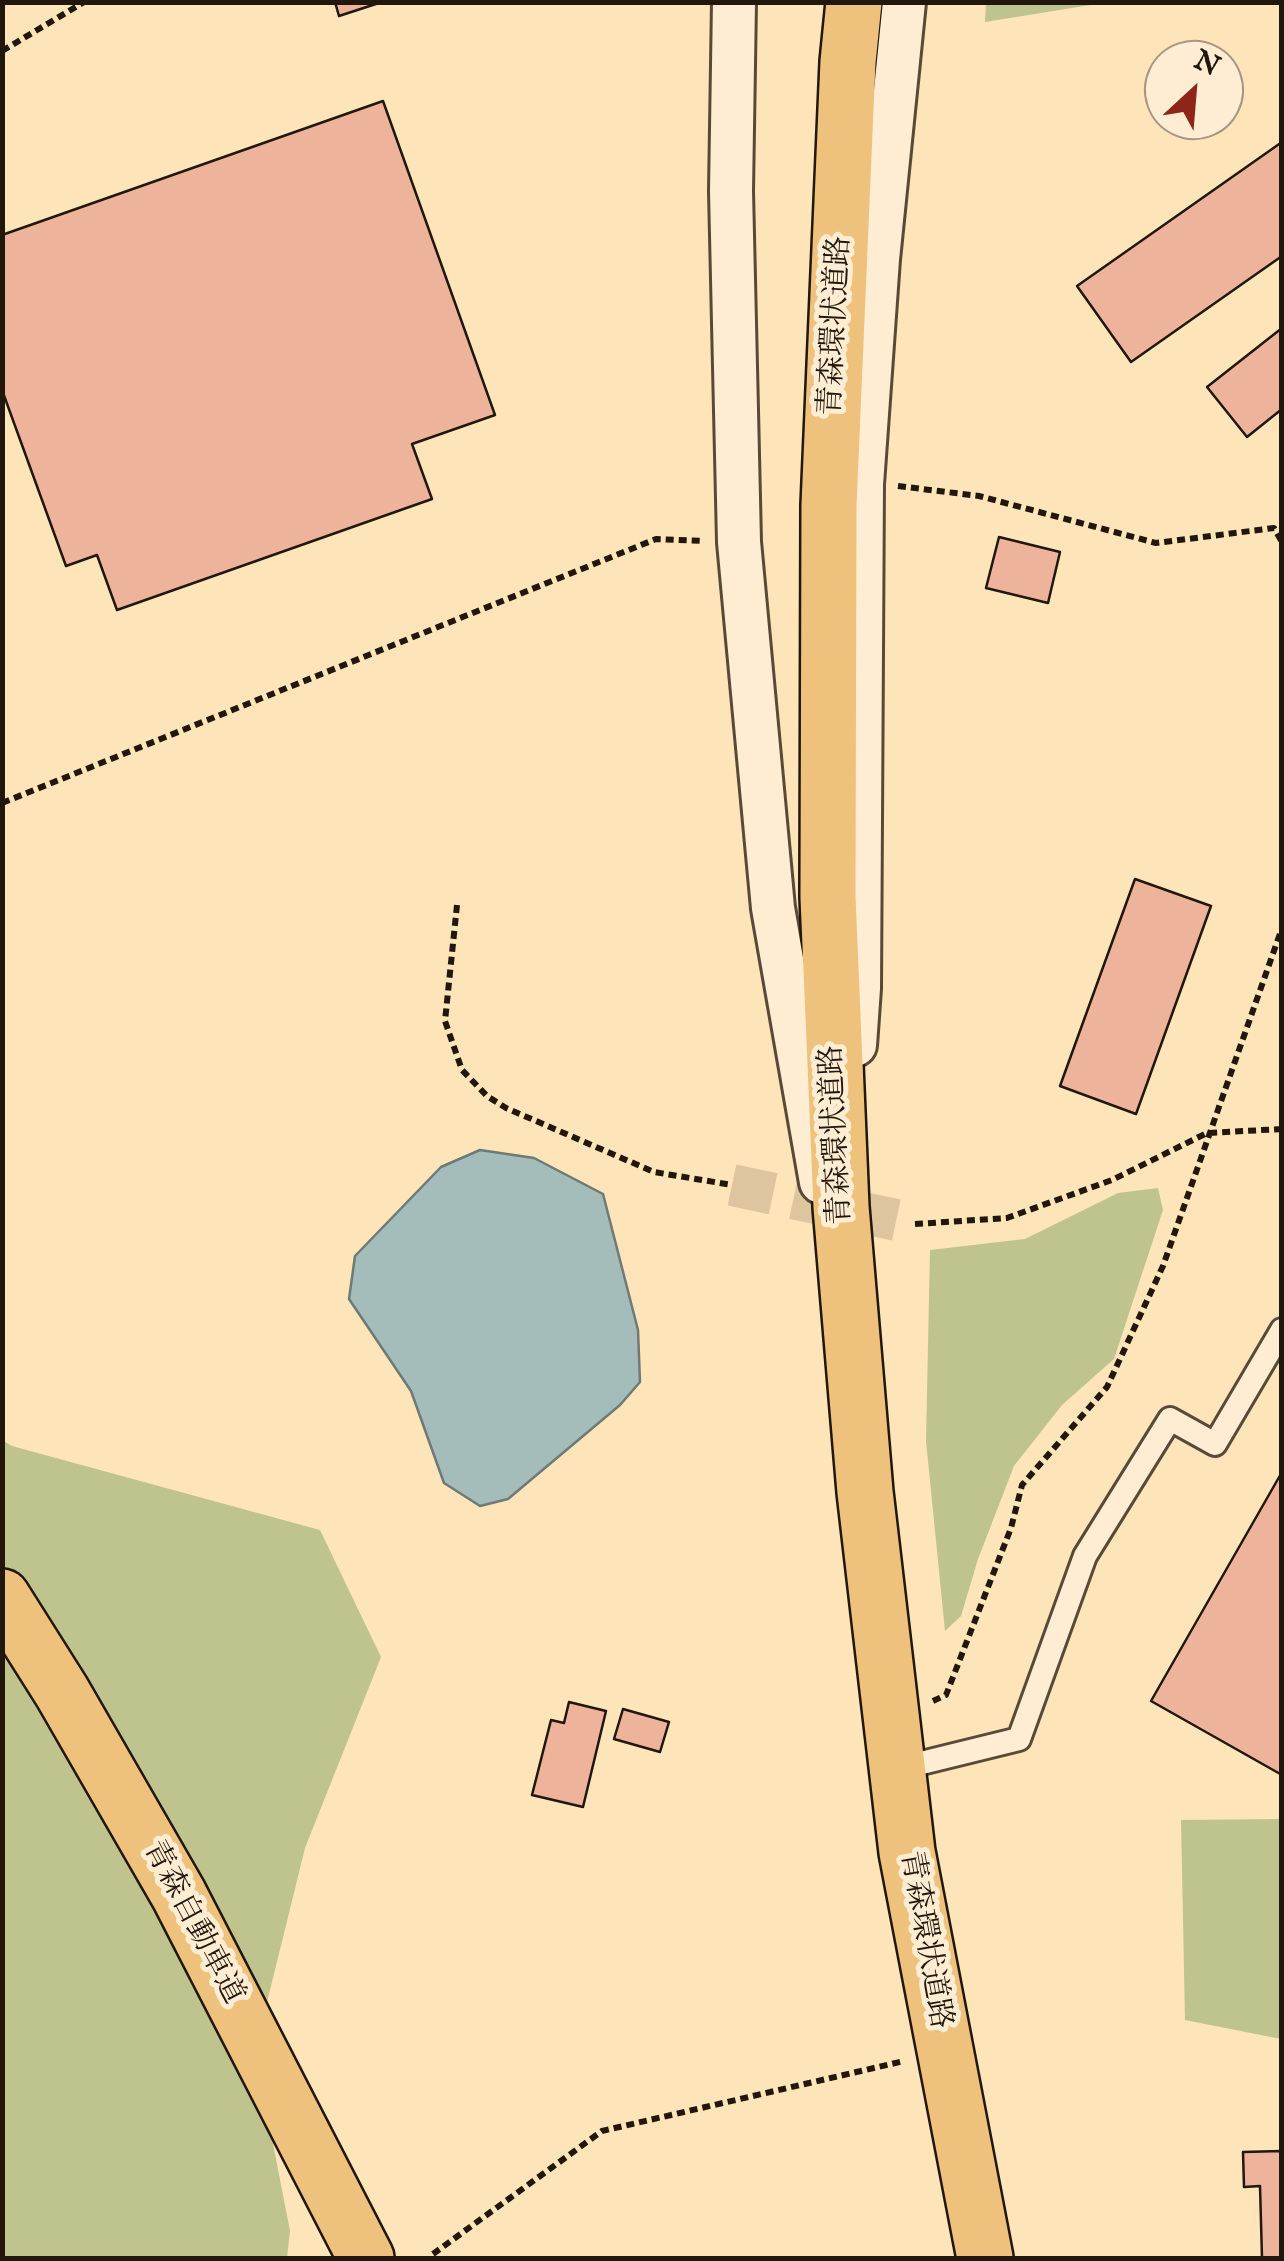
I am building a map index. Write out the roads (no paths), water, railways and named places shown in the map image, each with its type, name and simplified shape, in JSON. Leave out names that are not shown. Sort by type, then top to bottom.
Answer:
[{"type":"highway","name":"青森環状道路","points":[[854,2],[829,523],[828,897],[841,1206],[848,1315],[908,1852],[985,2258]]},
{"type":"highway","name":"青森自動車道","points":[[2,1597],[62,1692],[179,1895],[366,2258]]},
{"type":"street","points":[[734,2],[732,191],[739,542],[773,908],[800,1078],[848,1315]]},
{"type":"street","points":[[841,1206],[860,988],[862,484],[878,259],[904,2]]},
{"type":"lane","points":[[894,1744],[1019,1739],[1084,1556],[1170,1420],[1215,1444],[1282,1330]]},
{"type":"water","points":[[480,1150],[534,1158],[603,1194],[638,1330],[640,1382],[620,1405],[508,1499],[480,1506],[444,1483],[411,1391],[349,1299],[355,1256],[441,1167]]},
{"type":"tunnel","points":[[732,1185],[915,1224]]}]
